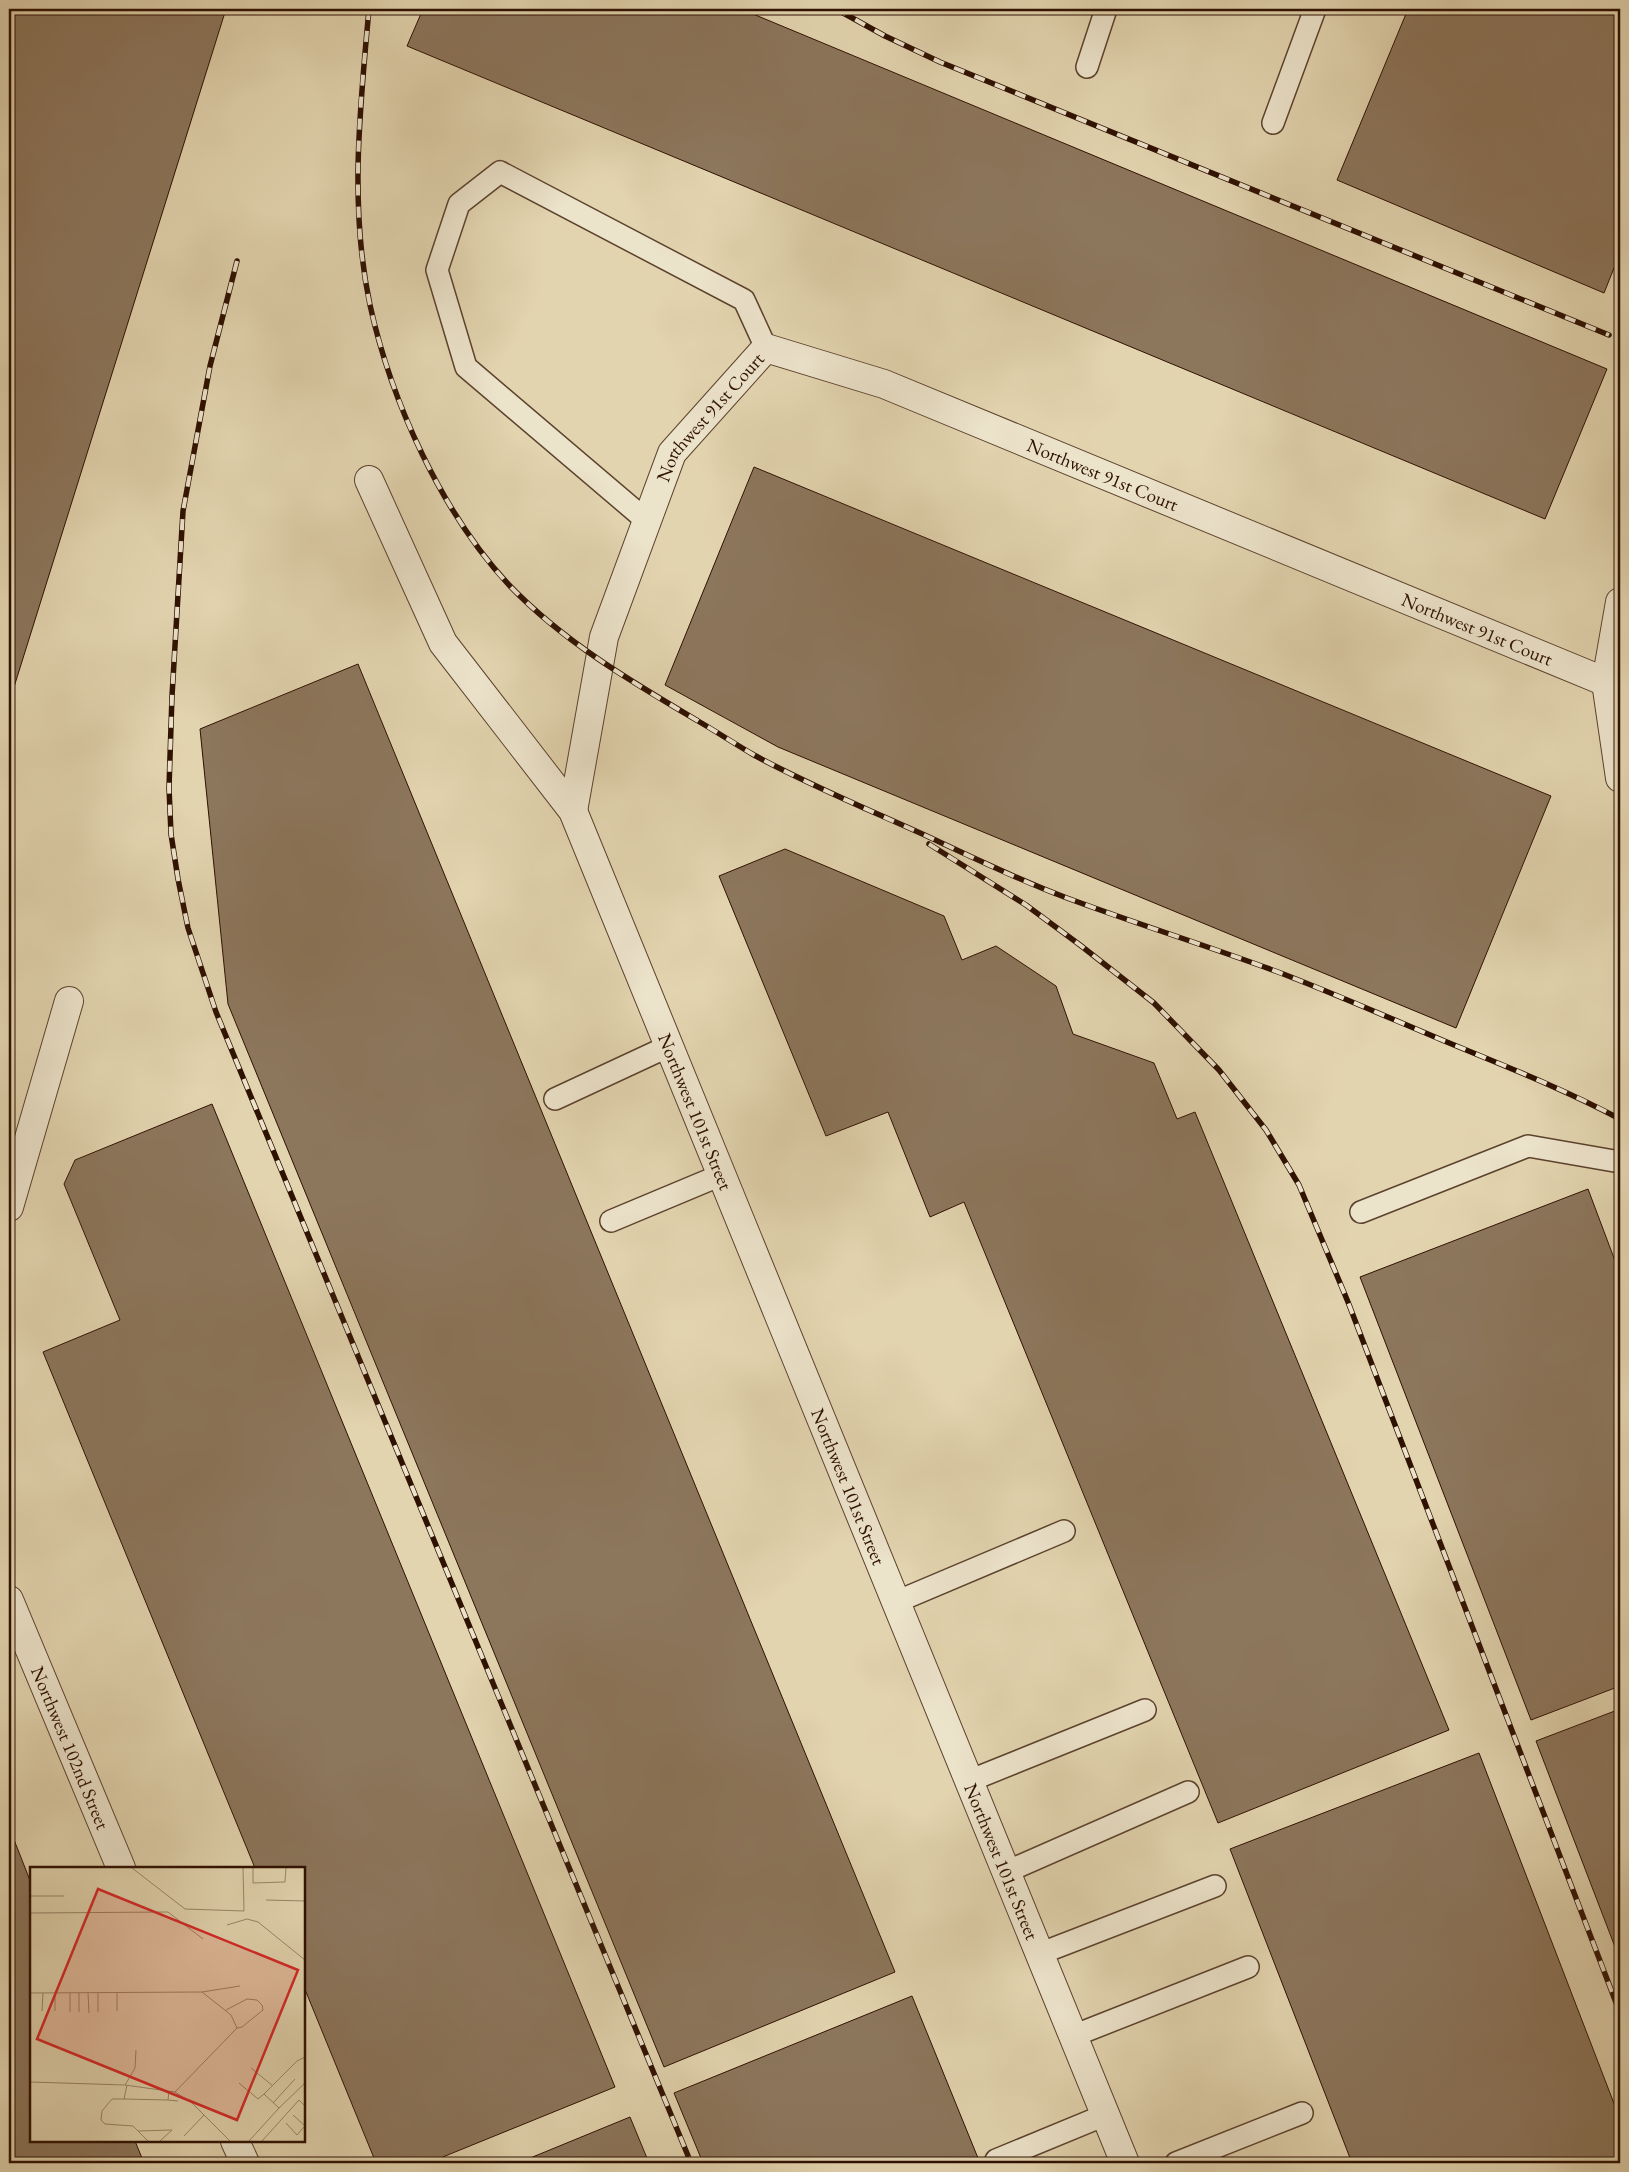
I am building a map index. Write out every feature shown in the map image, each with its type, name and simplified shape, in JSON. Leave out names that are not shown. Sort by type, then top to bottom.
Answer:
[{"type":"street","name":"Northwest 91st Court","points":[[572,811],[604,638],[672,453],[766,348],[884,384],[1606,682]]},
{"type":"street","points":[[369,480],[443,643],[572,811]]},
{"type":"street","points":[[1620,602],[1606,682],[1618,743],[1620,778]]},
{"type":"street","name":"Northwest 101st Street","points":[[572,811],[1125,2163]]},
{"type":"street","points":[[9,1207],[69,1001]]},
{"type":"street","name":"Northwest 102nd Street","points":[[9,1600],[121,1867]]},
{"type":"street","points":[[235,2142],[245,2163]]},
{"type":"lane","points":[[1088,66],[1106,9]]},
{"type":"lane","points":[[1273,123],[1315,9]]},
{"type":"lane","points":[[648,521],[466,367],[437,270],[459,204],[500,172],[744,300],[766,348]]},
{"type":"lane","points":[[554,1099],[669,1046]]},
{"type":"lane","points":[[1361,1212],[1528,1146],[1620,1162]]},
{"type":"lane","points":[[611,1222],[721,1175]]},
{"type":"lane","points":[[896,1602],[1064,1531]]},
{"type":"lane","points":[[969,1782],[1145,1710]]},
{"type":"lane","points":[[1006,1872],[1188,1792]]},
{"type":"lane","points":[[1039,1954],[1215,1886]]},
{"type":"lane","points":[[1073,2036],[1248,1967]]},
{"type":"lane","points":[[1176,2163],[1302,2113]]},
{"type":"lane","points":[[996,2160],[1105,2115]]},
{"type":"building","points":[[9,9],[226,9],[9,703]]},
{"type":"building","points":[[423,9],[741,9],[1607,369],[1545,519],[407,46]]},
{"type":"building","points":[[1408,9],[1620,9],[1620,253],[1604,293],[1337,180]]},
{"type":"building","points":[[754,467],[1551,796],[1456,1028],[778,747],[665,685]]},
{"type":"building","points":[[358,664],[895,1972],[664,2067],[228,1004],[200,729]]},
{"type":"building","points":[[785,849],[944,916],[962,960],[996,946],[1056,986],[1073,1034],[1154,1063],[1177,1119],[1195,1112],[1449,1730],[1218,1823],[964,1202],[930,1217],[888,1112],[826,1136],[719,876]]},
{"type":"building","points":[[212,1104],[615,2087],[428,2163],[376,2163],[305,1989],[305,1867],[255,1867],[43,1352],[120,1320],[64,1184],[75,1160]]},
{"type":"building","points":[[1588,1189],[1620,1274],[1620,1686],[1531,1720],[1360,1277]]},
{"type":"building","points":[[1620,1709],[1620,1960],[1536,1741]]},
{"type":"building","points":[[1479,1753],[1620,2119],[1620,2163],[1352,2163],[1230,1849]]},
{"type":"building","points":[[9,1827],[30,1880],[30,2142],[135,2142],[144,2163],[9,2163]]},
{"type":"building","points":[[912,1996],[980,2163],[703,2163],[674,2093]]},
{"type":"building","points":[[630,2117],[649,2163],[518,2163]]},
{"type":"railway","points":[[369,9],[362,83],[358,194],[364,268],[379,342],[406,417],[441,491],[485,557],[510,586],[531,606],[576,643],[624,676],[754,755],[819,788],[1033,884],[1093,908],[1299,980],[1532,1077],[1620,1119]]},
{"type":"railway","points":[[836,9],[885,36],[940,62],[1609,335]]},
{"type":"railway","points":[[237,261],[210,366],[183,511],[172,696],[169,788],[171,834],[188,928],[216,1012],[691,2163]]},
{"type":"railway","points":[[929,844],[1026,905],[1154,1003],[1219,1070],[1266,1130],[1299,1185],[1348,1302],[1620,2013]]}]
